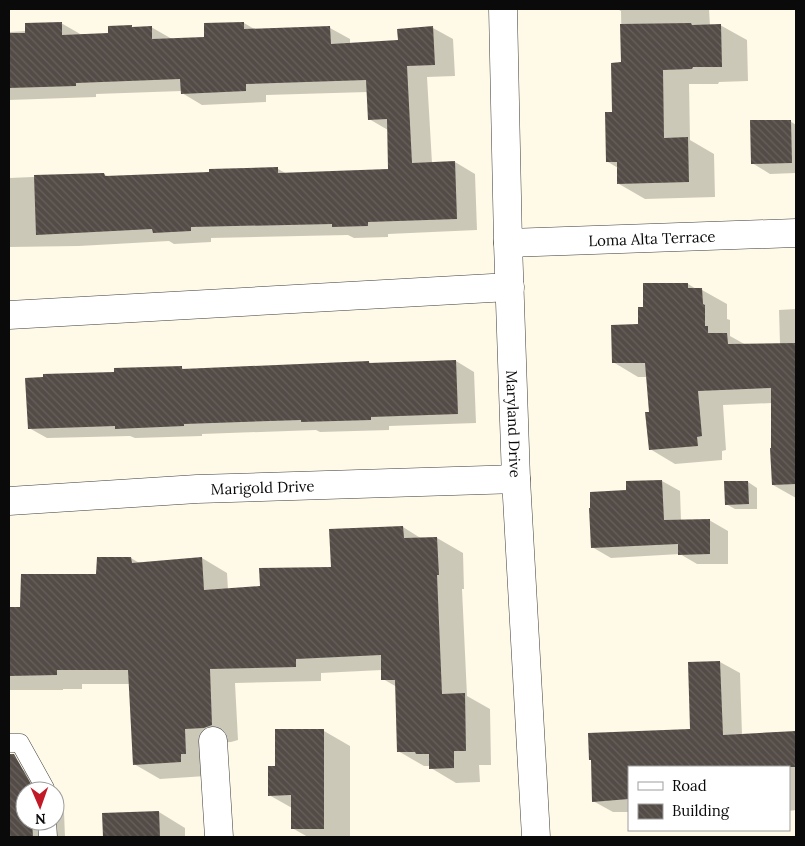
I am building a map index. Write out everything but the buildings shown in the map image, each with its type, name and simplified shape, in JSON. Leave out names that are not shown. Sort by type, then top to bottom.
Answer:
[{"type":"street","name":"Maryland Drive","points":[[503,9],[516,479],[536,837]]},
{"type":"street","name":"Loma Alta Terrace","points":[[508,244],[796,233]]},
{"type":"street","points":[[9,315],[510,287]]},
{"type":"street","name":"Marigold Drive","points":[[9,501],[197,489],[516,479]]},
{"type":"street","points":[[213,741],[219,837]]},
{"type":"lane","points":[[9,744],[20,743],[41,781]]}]
